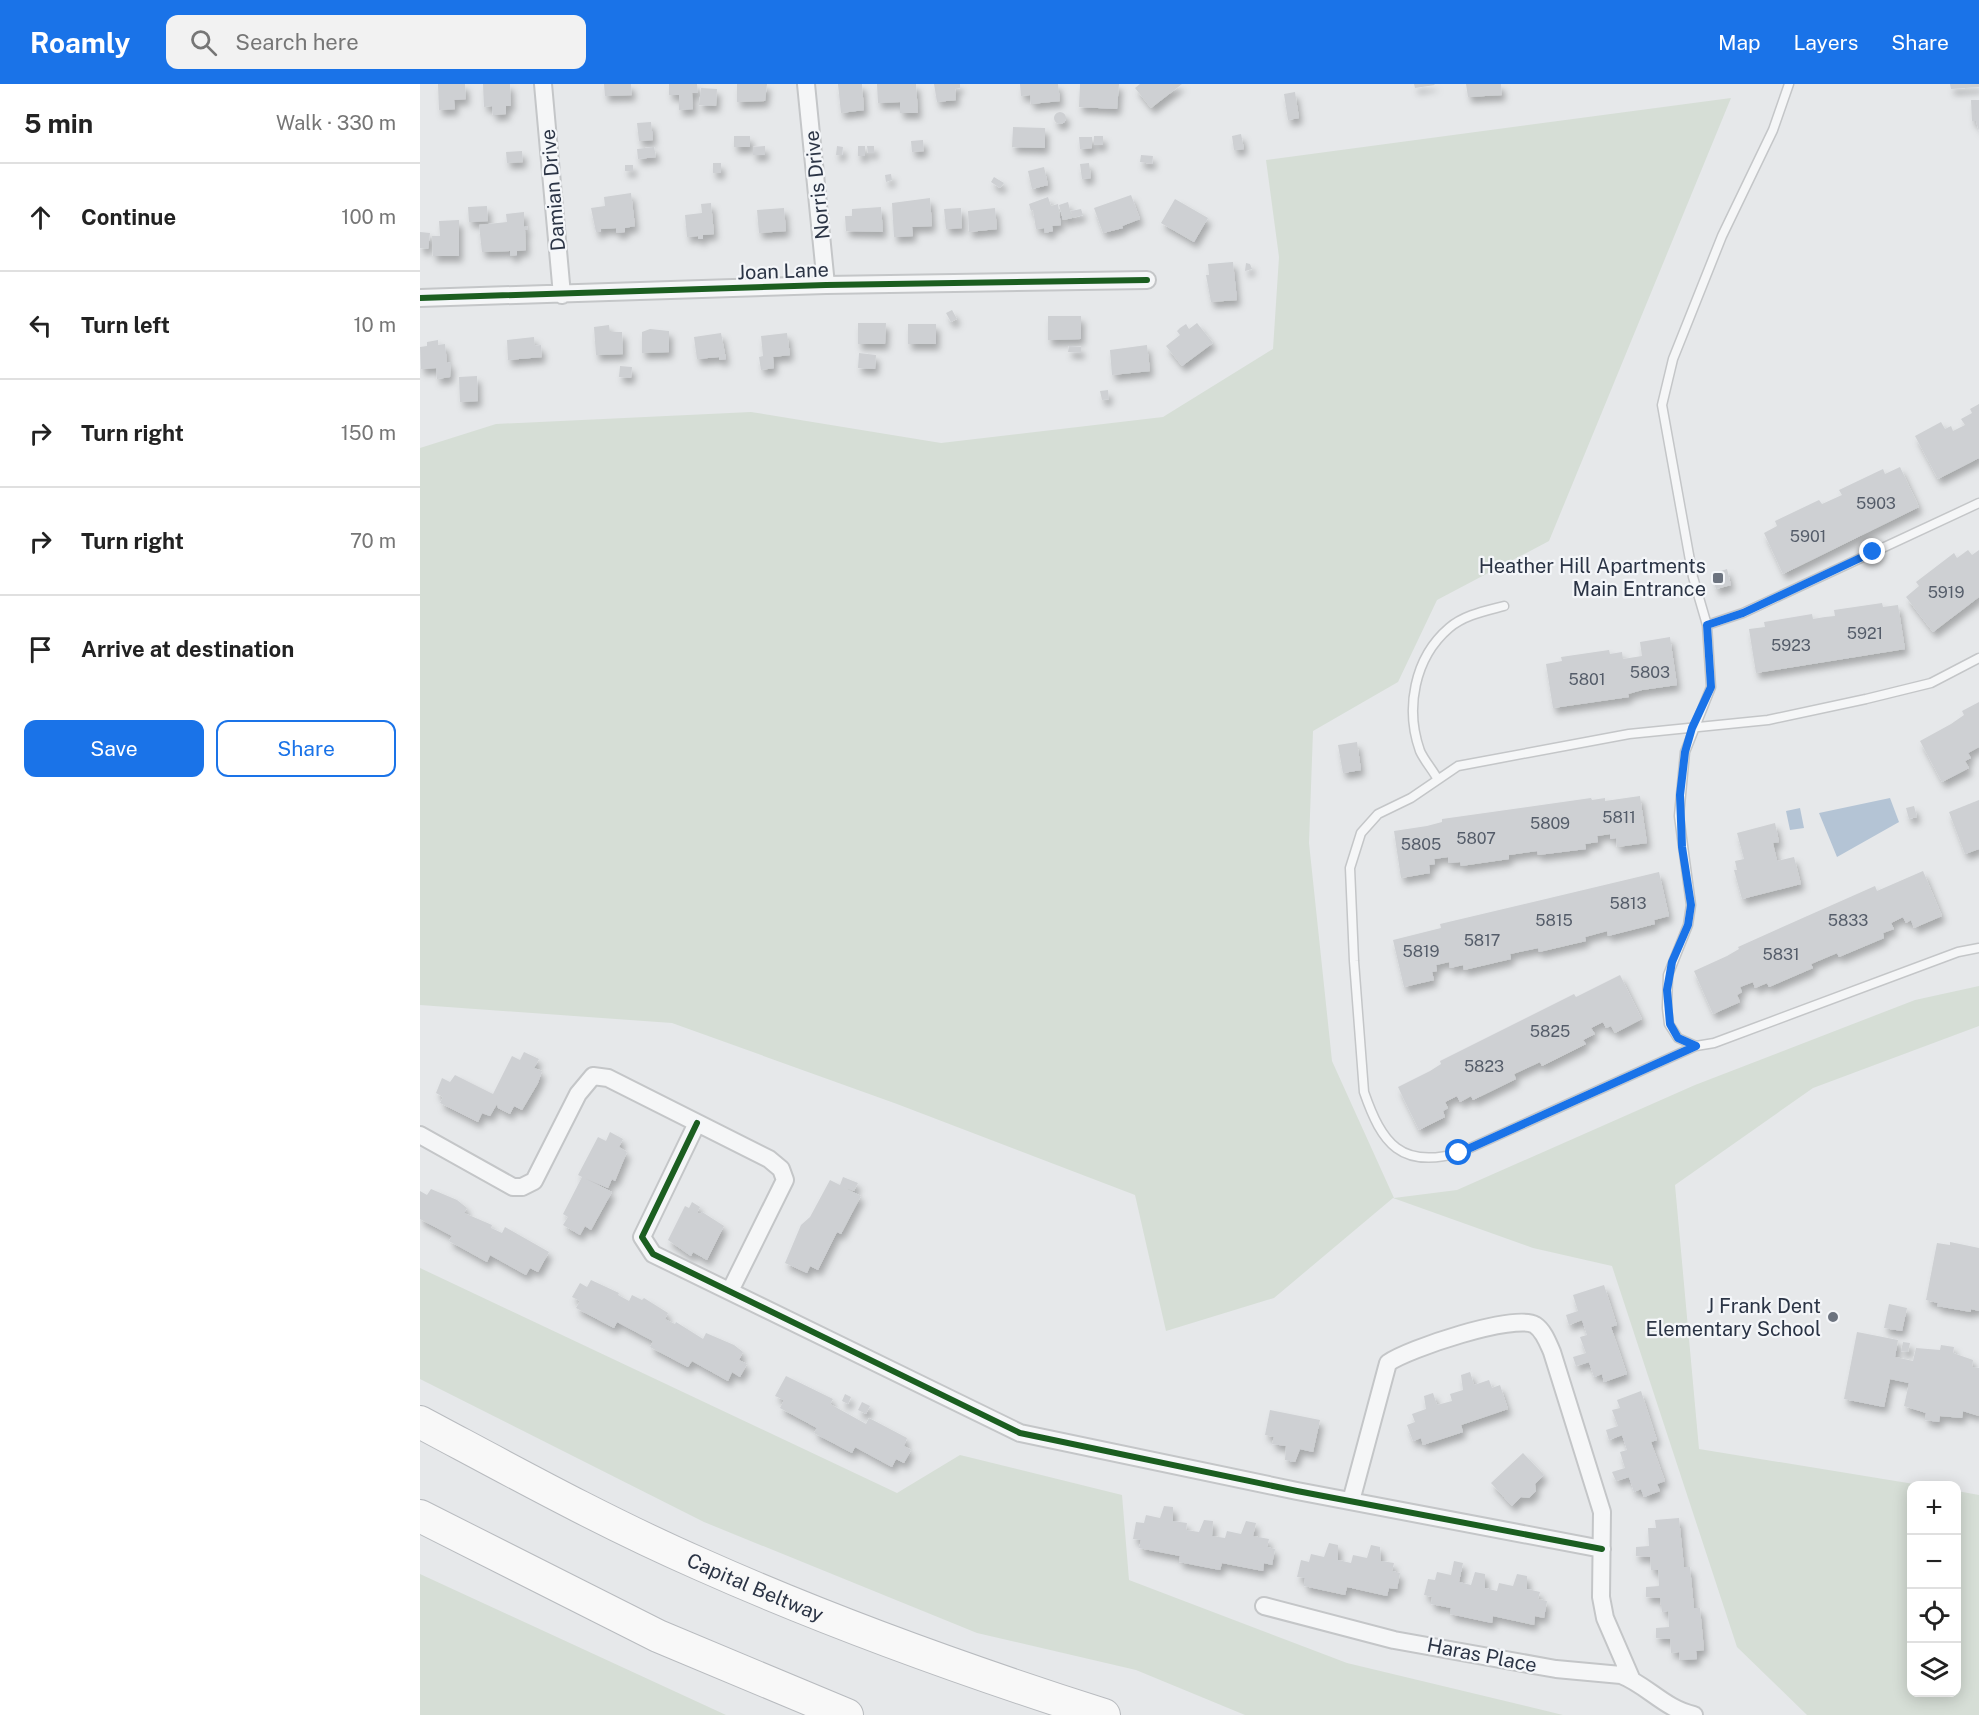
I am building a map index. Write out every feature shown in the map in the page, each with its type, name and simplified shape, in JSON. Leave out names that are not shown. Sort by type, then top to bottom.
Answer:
[{"type":"highway","name":"Capital Beltway","points":[[420,1422],[589,1511],[698,1563],[812,1613],[914,1653],[1104,1715]]},
{"type":"highway","points":[[420,1516],[658,1636],[848,1715]]},
{"type":"street","name":"Damian Drive","points":[[543,84],[562,295]]},
{"type":"street","name":"Norris Drive","points":[[806,84],[826,285]]},
{"type":"street","name":"Joan Lane","points":[[420,298],[826,285],[1147,280]]},
{"type":"street","points":[[420,1135],[513,1187],[522,1187],[534,1181],[578,1094],[594,1076],[608,1078],[769,1159],[781,1169],[785,1180],[730,1291]]},
{"type":"street","points":[[697,1123],[642,1237],[653,1254],[1020,1433],[1602,1550]]},
{"type":"street","points":[[1351,1501],[1388,1363],[1398,1355],[1510,1322],[1534,1325],[1544,1335],[1552,1352],[1602,1512],[1601,1597],[1605,1618],[1631,1678]]},
{"type":"street","name":"Haras Place","points":[[1264,1606],[1394,1640],[1556,1669],[1598,1671],[1631,1678],[1665,1704],[1694,1715]]},
{"type":"lane","points":[[1696,1046],[1678,1038],[1670,1024],[1667,1008],[1668,975],[1688,925],[1691,905],[1679,816],[1685,752],[1692,728],[1711,687],[1707,625],[1693,577],[1662,405],[1673,359],[1722,236],[1773,130],[1789,84]]},
{"type":"lane","points":[[1707,625],[1743,613],[1979,503]]},
{"type":"lane","points":[[1437,778],[1421,752],[1413,718],[1415,681],[1430,652],[1449,628],[1469,616],[1504,606]]},
{"type":"lane","points":[[1979,658],[1950,675],[1910,690],[1768,720],[1629,734],[1458,766],[1437,778],[1411,798],[1378,814],[1368,822],[1355,846],[1350,868],[1354,961],[1364,1092],[1378,1125],[1397,1148],[1407,1156],[1418,1159],[1459,1153],[1696,1046],[1714,1043],[1732,1034],[1958,952],[1979,948]]},
{"type":"shaded area","points":[[1731,98],[1549,541],[1437,600],[1398,682],[1313,731],[1309,843],[1332,1061],[1394,1198],[1457,1190],[1695,1085],[1915,1000],[1979,986],[1979,1026],[1813,1088],[1675,1185],[1699,1449],[1907,1483],[1907,1697],[1961,1697],[1961,1492],[1979,1495],[1979,1715],[1807,1715],[1737,1647],[1612,1266],[1533,1248],[1393,1198],[1274,1298],[1166,1331],[1135,1195],[897,1104],[672,1023],[420,1005],[420,448],[496,424],[751,412],[941,443],[1163,417],[1273,349],[1279,257],[1266,160]]},
{"type":"shaded area","points":[[420,1268],[897,1493],[960,1455],[1122,1495],[1129,1580],[1347,1663],[1563,1715],[1245,1715],[1136,1670],[977,1633],[704,1522],[420,1379]]},
{"type":"shaded area","points":[[420,1574],[726,1715],[420,1715]]},
{"type":"water","points":[[1890,798],[1899,822],[1837,857],[1819,813]]},
{"type":"water","points":[[1800,808],[1804,828],[1790,830],[1786,811]]},
{"type":"building","points":[[438,84],[465,84],[466,99],[454,100],[455,109],[439,110]]},
{"type":"building","points":[[483,84],[510,84],[511,106],[506,106],[506,114],[493,115],[492,106],[484,107]]},
{"type":"building","points":[[604,84],[631,84],[632,95],[605,96]]},
{"type":"building","points":[[669,84],[697,84],[698,93],[692,93],[693,109],[679,110],[679,95],[669,95]]},
{"type":"building","points":[[737,84],[767,84],[765,101],[737,102]]},
{"type":"building","points":[[838,84],[862,84],[864,110],[841,113]]},
{"type":"building","points":[[877,84],[916,84],[918,113],[900,113],[900,102],[878,103]]},
{"type":"building","points":[[934,84],[960,84],[960,88],[955,89],[956,100],[937,102]]},
{"type":"building","points":[[1020,84],[1058,84],[1060,101],[1031,104],[1030,95],[1021,96]]},
{"type":"building","points":[[1080,84],[1119,84],[1117,109],[1079,107]]},
{"type":"building","points":[[1140,84],[1182,84],[1151,108],[1135,88]]},
{"type":"building","points":[[1414,84],[1434,84],[1435,85],[1415,88]]},
{"type":"building","points":[[1466,84],[1501,84],[1502,95],[1468,97]]},
{"type":"building","points":[[1950,84],[1979,84],[1979,87],[1951,89]]},
{"type":"building","points":[[701,88],[717,89],[716,106],[699,105]]},
{"type":"building","points":[[1295,92],[1299,118],[1288,120],[1284,94]]},
{"type":"building","points":[[1971,100],[1979,100],[1979,131],[1976,121],[1972,121]]},
{"type":"building","points":[[1062,112],[1065,113],[1065,123],[1058,124],[1055,123],[1054,116],[1055,113]]},
{"type":"building","points":[[651,122],[653,140],[639,141],[637,123]]},
{"type":"building","points":[[1013,127],[1045,128],[1045,148],[1012,147]]},
{"type":"building","points":[[1241,134],[1244,149],[1234,150],[1232,136]]},
{"type":"building","points":[[734,136],[750,136],[750,147],[734,147]]},
{"type":"building","points":[[1094,136],[1103,136],[1103,145],[1094,145]]},
{"type":"building","points":[[1079,137],[1092,137],[1092,148],[1080,149]]},
{"type":"building","points":[[923,140],[924,151],[912,152],[911,141]]},
{"type":"building","points":[[765,146],[765,155],[753,155],[753,147]]},
{"type":"building","points":[[837,146],[843,147],[842,155],[836,155]]},
{"type":"building","points":[[858,146],[865,146],[865,156],[858,156]]},
{"type":"building","points":[[867,146],[874,146],[874,153],[868,153]]},
{"type":"building","points":[[654,147],[656,157],[638,159],[637,149]]},
{"type":"building","points":[[522,151],[523,162],[507,163],[506,152]]},
{"type":"building","points":[[1141,155],[1153,156],[1152,164],[1140,162]]},
{"type":"building","points":[[713,163],[721,163],[721,173],[713,173]]},
{"type":"building","points":[[1089,163],[1091,178],[1082,179],[1080,164]]},
{"type":"building","points":[[625,165],[633,165],[633,171],[625,171]]},
{"type":"building","points":[[1044,167],[1048,185],[1032,189],[1028,171]]},
{"type":"building","points":[[891,174],[892,180],[886,182],[885,175]]},
{"type":"building","points":[[994,177],[1004,183],[1000,188],[991,182]]},
{"type":"building","points":[[631,193],[635,226],[625,228],[625,232],[616,233],[616,228],[601,229],[601,232],[596,232],[591,208],[605,206],[604,197]]},
{"type":"building","points":[[1131,195],[1140,219],[1122,226],[1123,228],[1103,233],[1094,208]]},
{"type":"building","points":[[1048,197],[1051,206],[1058,204],[1061,225],[1052,226],[1053,231],[1045,233],[1044,228],[1036,229],[1033,210],[1031,211],[1029,204]]},
{"type":"building","points":[[930,198],[932,226],[912,227],[913,236],[894,237],[892,203]]},
{"type":"building","points":[[1175,199],[1208,218],[1194,242],[1161,223]]},
{"type":"building","points":[[1068,202],[1072,218],[1063,220],[1059,205]]},
{"type":"building","points":[[711,203],[714,234],[703,235],[703,239],[698,239],[698,236],[687,237],[685,215],[702,213],[701,204]]},
{"type":"building","points":[[487,206],[488,221],[469,222],[468,207]]},
{"type":"building","points":[[881,207],[883,232],[846,231],[845,216],[852,216],[852,209]]},
{"type":"building","points":[[784,208],[786,231],[759,233],[757,210]]},
{"type":"building","points":[[961,208],[962,228],[946,229],[944,209]]},
{"type":"building","points":[[995,208],[997,229],[969,232],[968,211]]},
{"type":"building","points":[[1081,209],[1083,215],[1073,218],[1071,211]]},
{"type":"building","points":[[524,212],[524,227],[527,226],[528,230],[525,230],[526,250],[517,251],[517,255],[510,256],[510,251],[482,252],[479,225],[507,222],[506,214]]},
{"type":"building","points":[[459,220],[459,256],[433,256],[432,236],[440,236],[439,221]]},
{"type":"building","points":[[420,232],[430,233],[428,249],[420,248]]},
{"type":"building","points":[[1233,262],[1237,300],[1211,302],[1206,275],[1209,275],[1208,264]]},
{"type":"building","points":[[1246,263],[1250,264],[1252,269],[1245,271]]},
{"type":"building","points":[[952,310],[957,319],[951,322],[946,313]]},
{"type":"building","points":[[1048,316],[1081,316],[1081,339],[1048,340]]},
{"type":"building","points":[[858,323],[886,323],[885,344],[858,344]]},
{"type":"building","points":[[1197,323],[1213,343],[1182,366],[1166,346],[1180,335],[1177,331],[1180,328],[1186,324],[1189,329]]},
{"type":"building","points":[[908,324],[936,324],[936,344],[908,344]]},
{"type":"building","points":[[609,325],[610,332],[622,332],[623,354],[596,355],[594,327]]},
{"type":"building","points":[[650,329],[669,331],[669,352],[642,353],[642,332]]},
{"type":"building","points":[[721,333],[726,359],[719,360],[719,357],[697,359],[694,337]]},
{"type":"building","points":[[787,333],[790,355],[773,357],[774,368],[761,370],[759,357],[763,356],[761,336]]},
{"type":"building","points":[[534,337],[535,346],[541,345],[542,357],[508,360],[507,340]]},
{"type":"building","points":[[438,340],[438,345],[445,344],[447,363],[451,362],[450,377],[437,379],[436,368],[421,369],[420,347],[427,346],[427,342]]},
{"type":"building","points":[[1147,345],[1150,371],[1112,375],[1110,350]]},
{"type":"building","points":[[1069,346],[1081,347],[1081,353],[1068,352]]},
{"type":"building","points":[[859,353],[876,355],[875,369],[858,368]]},
{"type":"building","points":[[620,366],[632,367],[631,378],[619,377]]},
{"type":"building","points":[[477,376],[478,401],[460,402],[459,377]]},
{"type":"building","points":[[1108,390],[1109,399],[1102,400],[1100,391]]},
{"type":"building","points":[[1979,404],[1979,458],[1938,479],[1915,436],[1941,422],[1945,429],[1951,426],[1953,431],[1965,425],[1961,419],[1972,413],[1970,409]]},
{"type":"building","points":[[1900,467],[1919,507],[1783,574],[1764,533],[1777,526],[1775,521],[1819,500],[1822,504],[1842,495],[1839,490],[1883,469],[1885,474]]},
{"type":"building","points":[[1968,550],[1972,555],[1979,550],[1979,597],[1933,632],[1906,597],[1919,586],[1916,582],[1954,553],[1957,558]]},
{"type":"building","points":[[1727,569],[1731,585],[1716,589],[1712,574]]},
{"type":"building","points":[[1882,603],[1883,607],[1898,605],[1905,649],[1756,673],[1749,629],[1765,627],[1764,622],[1812,614],[1813,619],[1835,616],[1834,610]]},
{"type":"building","points":[[1670,637],[1677,685],[1642,690],[1628,694],[1629,697],[1553,708],[1546,664],[1562,661],[1561,657],[1609,650],[1610,654],[1622,652],[1623,659],[1642,656],[1640,642]]},
{"type":"building","points":[[1979,702],[1979,747],[1968,753],[1971,758],[1965,761],[1969,768],[1942,782],[1920,741],[1951,724],[1964,715],[1962,711]]},
{"type":"building","points":[[1357,742],[1361,770],[1343,773],[1338,745]]},
{"type":"building","points":[[1640,796],[1647,843],[1617,847],[1616,838],[1610,839],[1610,834],[1597,836],[1598,842],[1585,844],[1586,849],[1538,855],[1537,851],[1509,855],[1509,859],[1461,866],[1460,862],[1448,863],[1448,857],[1434,859],[1435,864],[1429,865],[1430,873],[1401,878],[1394,831],[1427,826],[1442,822],[1442,819],[1591,798],[1592,800],[1605,798],[1605,801]]},
{"type":"building","points":[[1979,800],[1979,849],[1965,854],[1949,812]]},
{"type":"building","points":[[1914,806],[1917,817],[1909,819],[1906,808]]},
{"type":"building","points":[[1775,823],[1779,842],[1773,843],[1777,861],[1794,857],[1801,884],[1742,899],[1734,870],[1737,870],[1735,861],[1744,859],[1737,833]]},
{"type":"building","points":[[1923,871],[1942,916],[1914,928],[1911,920],[1906,923],[1903,917],[1891,923],[1894,929],[1883,933],[1884,938],[1839,957],[1837,953],[1811,964],[1813,968],[1769,987],[1767,983],[1755,988],[1753,982],[1740,987],[1742,992],[1737,995],[1740,1002],[1713,1014],[1694,971],[1727,956],[1739,949],[1738,947],[1875,886],[1877,891]]},
{"type":"building","points":[[1659,872],[1669,916],[1654,920],[1655,924],[1608,936],[1607,931],[1585,937],[1586,941],[1539,952],[1538,948],[1510,954],[1511,959],[1464,970],[1463,965],[1450,968],[1449,962],[1436,965],[1437,971],[1432,972],[1434,980],[1404,987],[1393,940],[1441,928],[1440,924]]},
{"type":"building","points":[[1620,975],[1642,1019],[1615,1033],[1611,1026],[1606,1028],[1603,1022],[1591,1028],[1595,1034],[1583,1040],[1586,1044],[1542,1066],[1540,1062],[1514,1074],[1516,1079],[1473,1100],[1471,1096],[1460,1102],[1457,1096],[1445,1102],[1448,1108],[1443,1111],[1445,1117],[1419,1130],[1398,1087],[1430,1071],[1441,1064],[1440,1061],[1574,994],[1576,997]]},
{"type":"building","points":[[524,1052],[539,1059],[534,1068],[542,1071],[538,1083],[522,1110],[514,1106],[510,1114],[498,1108],[497,1104],[490,1116],[482,1113],[478,1122],[440,1103],[443,1097],[436,1093],[442,1078],[450,1082],[455,1075],[493,1094],[512,1056],[520,1060]]},
{"type":"building","points":[[610,1132],[623,1139],[619,1147],[627,1152],[615,1181],[612,1179],[608,1188],[584,1178],[612,1192],[591,1230],[585,1226],[580,1235],[563,1225],[568,1217],[563,1214],[582,1177],[578,1175],[598,1137],[606,1141]]},
{"type":"building","points":[[843,1177],[858,1183],[854,1191],[843,1187],[861,1196],[841,1234],[837,1232],[818,1270],[810,1266],[807,1273],[785,1263],[801,1225],[810,1217],[830,1180],[840,1185]]},
{"type":"building","points":[[431,1189],[457,1200],[467,1208],[464,1213],[492,1225],[491,1228],[502,1233],[505,1227],[549,1252],[538,1272],[530,1268],[526,1275],[490,1255],[487,1262],[449,1241],[452,1236],[420,1219],[420,1191],[427,1195]]},
{"type":"building","points":[[692,1202],[700,1207],[697,1213],[702,1212],[724,1226],[707,1260],[693,1252],[691,1256],[668,1240],[685,1206],[689,1208]]},
{"type":"building","points":[[1950,1242],[1979,1248],[1979,1311],[1971,1309],[1971,1312],[1937,1306],[1938,1303],[1926,1300],[1937,1243],[1950,1245]]},
{"type":"building","points":[[591,1280],[619,1293],[618,1295],[629,1301],[632,1295],[642,1300],[644,1298],[668,1313],[665,1319],[675,1324],[676,1322],[703,1339],[706,1333],[734,1345],[743,1352],[739,1360],[747,1364],[740,1377],[732,1372],[728,1381],[692,1361],[688,1367],[650,1347],[653,1341],[617,1322],[614,1328],[576,1308],[580,1301],[572,1297],[580,1283],[587,1287]]},
{"type":"building","points":[[1604,1285],[1617,1325],[1611,1327],[1627,1374],[1604,1382],[1602,1374],[1594,1377],[1589,1362],[1576,1366],[1573,1357],[1586,1353],[1580,1337],[1587,1335],[1582,1320],[1569,1325],[1566,1315],[1578,1311],[1573,1295]]},
{"type":"building","points":[[1889,1304],[1907,1308],[1902,1331],[1884,1328]]},
{"type":"building","points":[[1857,1332],[1898,1340],[1895,1357],[1913,1361],[1916,1348],[1940,1350],[1941,1345],[1954,1347],[1953,1353],[1973,1360],[1972,1367],[1979,1368],[1979,1416],[1963,1411],[1962,1418],[1940,1416],[1939,1422],[1925,1420],[1926,1413],[1904,1406],[1909,1383],[1890,1379],[1884,1407],[1844,1399]]},
{"type":"building","points":[[1903,1342],[1910,1343],[1908,1352],[1901,1351]]},
{"type":"building","points":[[1470,1372],[1474,1385],[1489,1380],[1492,1388],[1500,1385],[1508,1409],[1461,1425],[1463,1432],[1423,1445],[1421,1438],[1413,1441],[1407,1425],[1415,1422],[1412,1414],[1426,1409],[1424,1396],[1433,1393],[1437,1405],[1452,1401],[1450,1394],[1463,1390],[1461,1375]]},
{"type":"building","points":[[786,1376],[833,1399],[830,1404],[866,1424],[869,1418],[907,1438],[904,1446],[911,1450],[904,1463],[896,1459],[892,1467],[855,1447],[852,1453],[814,1433],[817,1428],[780,1408],[784,1400],[775,1396]]},
{"type":"building","points":[[1641,1391],[1657,1440],[1651,1442],[1665,1481],[1657,1484],[1660,1491],[1644,1497],[1641,1489],[1634,1492],[1629,1477],[1616,1481],[1612,1472],[1625,1468],[1620,1452],[1627,1450],[1622,1435],[1609,1440],[1606,1430],[1618,1426],[1612,1410],[1620,1408],[1617,1400]]},
{"type":"building","points":[[845,1394],[851,1397],[848,1404],[842,1401]]},
{"type":"building","points":[[862,1402],[870,1406],[866,1414],[858,1410]]},
{"type":"building","points":[[1270,1410],[1320,1420],[1313,1452],[1300,1449],[1295,1462],[1285,1460],[1286,1446],[1272,1444],[1274,1437],[1265,1435]]},
{"type":"building","points":[[1523,1453],[1544,1475],[1535,1484],[1536,1491],[1529,1498],[1521,1497],[1512,1506],[1491,1483]]},
{"type":"building","points":[[1164,1506],[1173,1507],[1173,1521],[1187,1523],[1186,1530],[1199,1532],[1204,1520],[1213,1521],[1212,1536],[1225,1538],[1227,1531],[1241,1534],[1246,1521],[1256,1523],[1253,1536],[1269,1539],[1267,1547],[1275,1549],[1272,1565],[1264,1563],[1263,1571],[1222,1563],[1220,1570],[1179,1562],[1180,1556],[1139,1548],[1141,1540],[1133,1539],[1136,1522],[1144,1523],[1146,1515],[1160,1518]]},
{"type":"building","points":[[1679,1518],[1684,1567],[1690,1567],[1694,1608],[1700,1608],[1704,1650],[1696,1651],[1697,1659],[1680,1660],[1679,1652],[1671,1653],[1670,1639],[1656,1638],[1656,1628],[1669,1627],[1668,1611],[1662,1612],[1660,1598],[1646,1597],[1646,1587],[1659,1586],[1658,1570],[1651,1570],[1650,1557],[1636,1556],[1636,1547],[1649,1546],[1648,1528],[1656,1528],[1655,1520]]},
{"type":"building","points":[[1329,1543],[1338,1545],[1338,1560],[1351,1563],[1353,1555],[1367,1558],[1371,1545],[1380,1547],[1381,1561],[1394,1563],[1392,1571],[1400,1573],[1397,1589],[1389,1588],[1387,1596],[1347,1587],[1345,1595],[1304,1586],[1305,1578],[1297,1577],[1301,1560],[1309,1562],[1311,1554],[1324,1557]]},
{"type":"building","points":[[1454,1561],[1463,1563],[1459,1582],[1471,1585],[1475,1572],[1485,1574],[1485,1588],[1497,1591],[1499,1583],[1513,1586],[1517,1574],[1527,1576],[1527,1589],[1540,1592],[1538,1599],[1547,1601],[1544,1618],[1535,1616],[1534,1625],[1493,1616],[1492,1623],[1450,1614],[1451,1608],[1431,1604],[1432,1597],[1424,1595],[1428,1579],[1435,1580],[1437,1572],[1451,1575]]},
{"type":"cycle path","points":[[420,298],[826,285],[1147,280]]},
{"type":"cycle path","points":[[697,1123],[642,1237],[653,1254],[1020,1433],[1297,1491],[1602,1549]]},
{"type":"place","name":"Heather Hill Apartments Main Entrance","points":[[1718,578]]},
{"type":"place","name":"J Frank Dent Elementary School","points":[[1833,1317]]},
{"type":"route","points":[[1459,1153],[1696,1046],[1678,1038],[1670,1024],[1667,990],[1668,975],[1688,925],[1691,905],[1682,847],[1679,816],[1680,795],[1685,752],[1692,728],[1708,698],[1711,687],[1707,625],[1743,613],[1873,552]]}]
